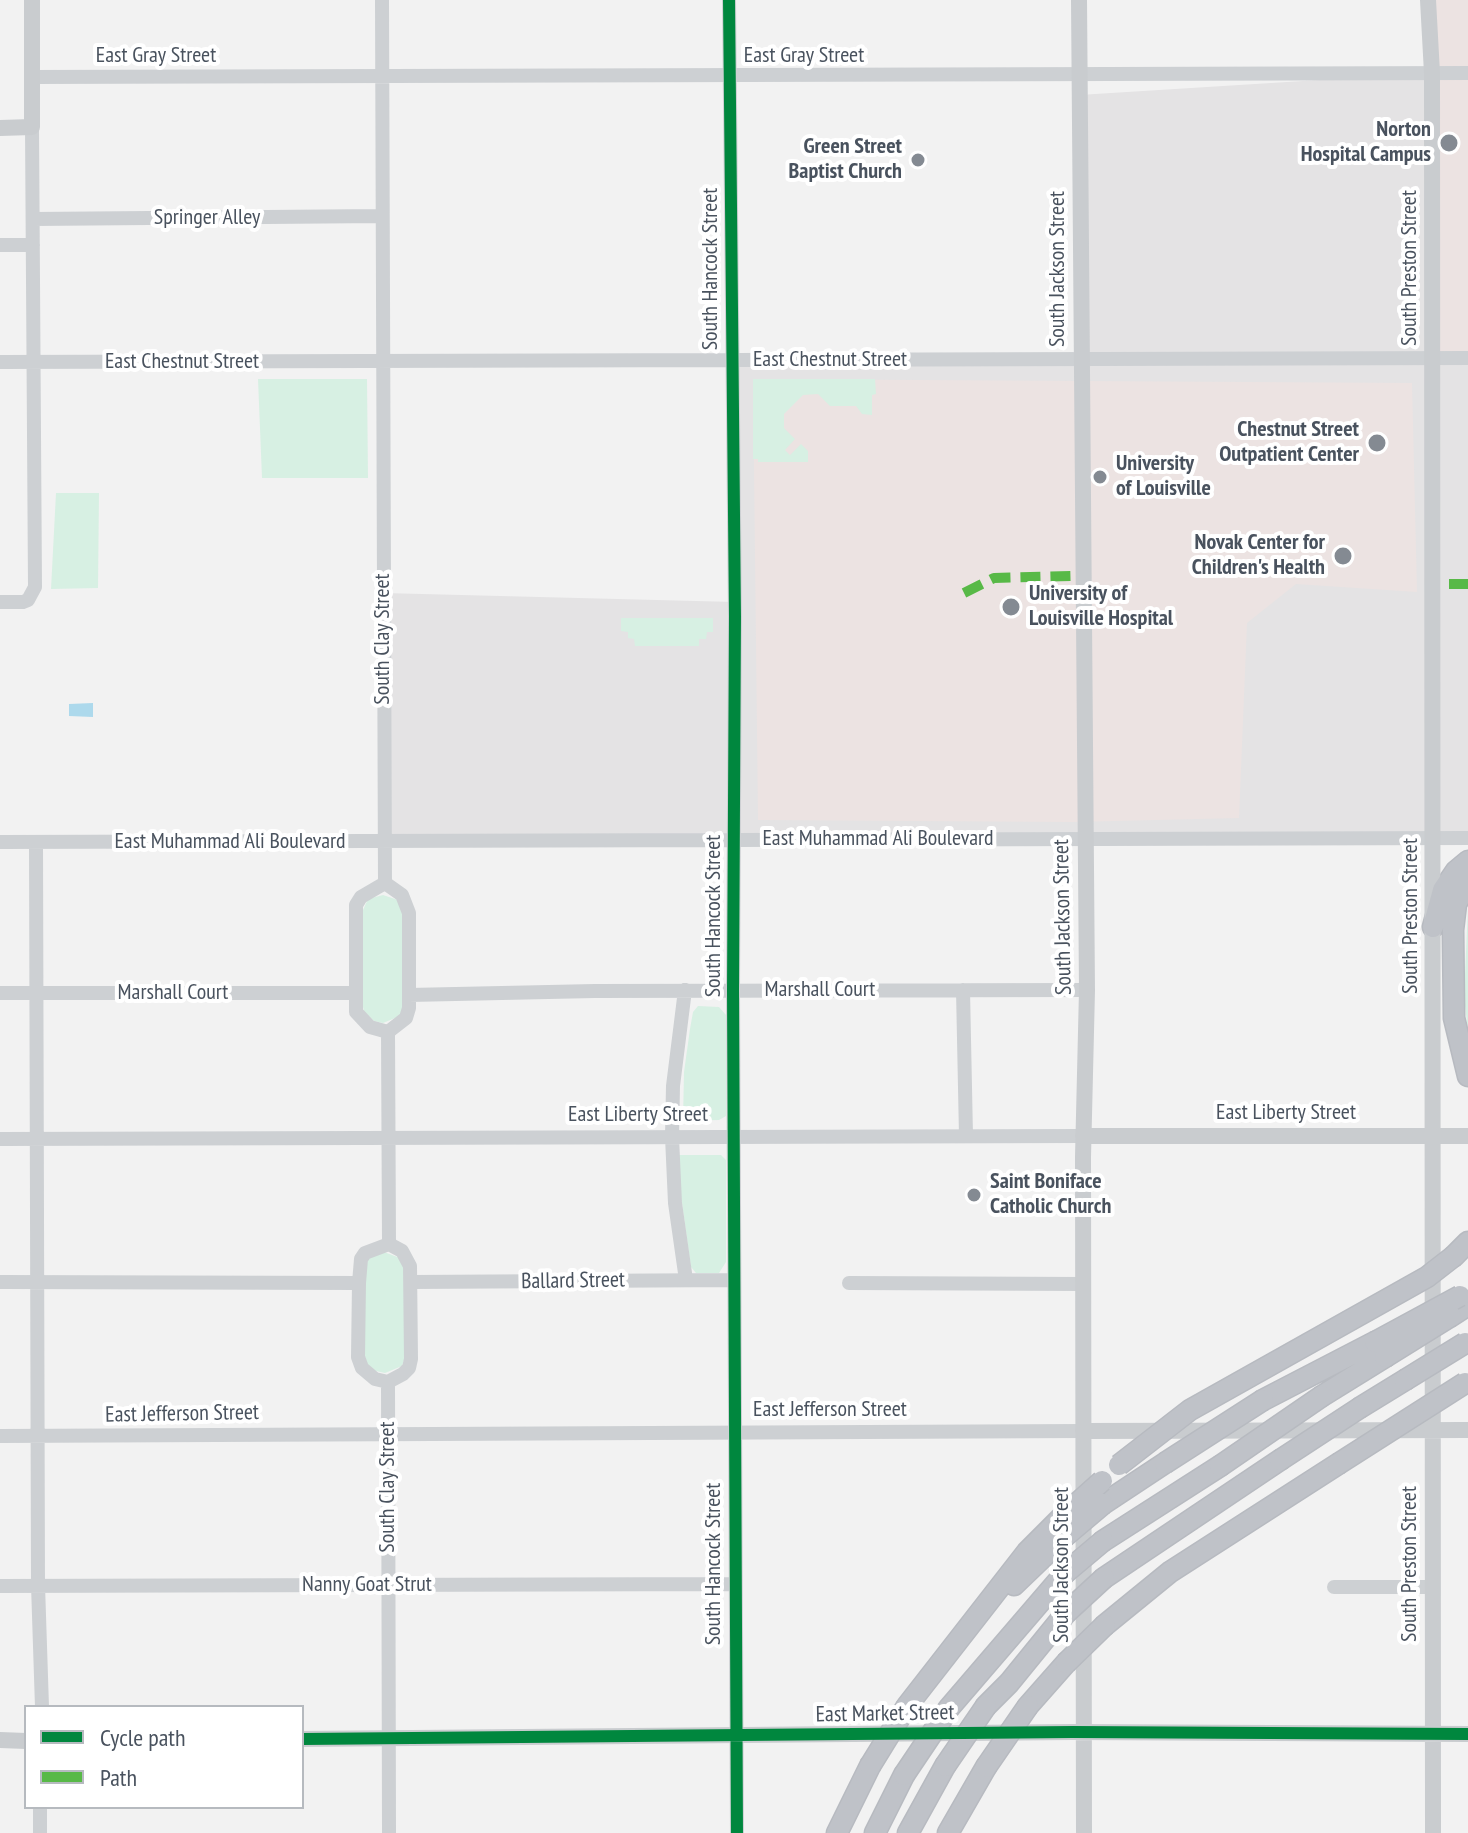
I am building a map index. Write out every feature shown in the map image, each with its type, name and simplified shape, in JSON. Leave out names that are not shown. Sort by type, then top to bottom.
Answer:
[{"type":"highway","points":[[1433,927],[1449,880],[1468,861]]},
{"type":"highway","points":[[1468,882],[1456,904],[1453,930],[1454,1018],[1468,1076]]},
{"type":"highway","points":[[1064,1526],[1119,1465],[1190,1410],[1427,1277],[1461,1249]]},
{"type":"highway","points":[[837,1833],[870,1766],[907,1706],[1027,1552],[1263,1400],[1380,1350],[1462,1303]]},
{"type":"highway","points":[[908,1833],[945,1766],[986,1706],[1009,1683],[1066,1613],[1104,1578],[1361,1407],[1466,1342]]},
{"type":"highway","points":[[875,1833],[904,1775],[949,1708],[1065,1573],[1103,1541],[1322,1396],[1380,1350]]},
{"type":"highway","points":[[948,1833],[986,1767],[1028,1706],[1105,1625],[1170,1572],[1467,1380]]},
{"type":"main road","points":[[0,128],[32,127],[32,0]]},
{"type":"main road","name":"South Jackson Street","points":[[1079,0],[1087,990],[1083,1136],[1084,1833]]},
{"type":"main road","name":"South Preston Street","points":[[1428,0],[1432,73],[1433,1833]]},
{"type":"main road","name":"East Liberty Street","points":[[1083,1136],[1468,1136]]},
{"type":"main road","name":"East Jefferson Street","points":[[1083,1431],[1468,1430]]},
{"type":"main road","name":"East Market Street","points":[[304,1739],[1084,1732],[1468,1734]]},
{"type":"main road","points":[[0,1740],[24,1741]]},
{"type":"street","name":"South Clay Street","points":[[382,0],[385,883]]},
{"type":"street","name":"South Hancock Street","points":[[729,0],[735,604],[733,990],[737,1833]]},
{"type":"street","name":"East Gray Street","points":[[32,77],[1468,73]]},
{"type":"street","points":[[0,602],[28,600],[35,587],[32,127]]},
{"type":"street","name":"Springer Alley","points":[[33,219],[382,216]]},
{"type":"street","points":[[0,245],[33,245]]},
{"type":"street","name":"East Chestnut Street","points":[[0,362],[1468,358]]},
{"type":"street","name":"East Muhammad Ali Boulevard","points":[[0,842],[1468,838]]},
{"type":"street","points":[[36,843],[38,1585],[42,1705]]},
{"type":"street","points":[[385,883],[402,895],[409,913],[406,1018],[388,1032],[370,1027],[356,1012],[356,905],[361,897],[385,883]]},
{"type":"street","points":[[685,990],[673,1086],[672,1137],[675,1203],[686,1280]]},
{"type":"street","name":"Marshall Court","points":[[409,995],[685,990],[1087,990]]},
{"type":"street","points":[[963,990],[966,1136]]},
{"type":"street","name":"Marshall Court","points":[[0,993],[356,993]]},
{"type":"street","points":[[388,1032],[389,1244]]},
{"type":"street","name":"East Liberty Street","points":[[0,1139],[1083,1136]]},
{"type":"street","points":[[389,1244],[407,1257],[412,1282],[409,1368],[388,1382],[375,1379],[362,1368],[358,1357],[361,1259],[365,1253],[389,1244]]},
{"type":"street","name":"Ballard Street","points":[[412,1282],[734,1280]]},
{"type":"street","points":[[0,1282],[359,1283]]},
{"type":"street","points":[[849,1283],[1083,1284]]},
{"type":"street","name":"South Clay Street","points":[[388,1382],[389,1833]]},
{"type":"street","name":"East Jefferson Street","points":[[0,1436],[1083,1431]]},
{"type":"street","name":"Nanny Goat Strut","points":[[0,1586],[735,1584]]},
{"type":"street","points":[[1334,1587],[1432,1587]]},
{"type":"street","points":[[40,1809],[40,1833]]},
{"type":"shaded area","name":"Norton Hospital Campus","points":[[1429,0],[1468,0],[1468,358],[1432,359]]},
{"type":"shaded area","name":"University of Louisville","points":[[1468,0],[1468,838],[385,841],[383,593],[735,602],[731,360],[1080,360],[1079,95],[1431,73]]},
{"type":"shaded area","name":"University of Louisville Hospital","points":[[753,379],[1412,383],[1417,592],[1296,584],[1247,623],[1239,818],[1073,822],[758,820]]},
{"type":"green space","points":[[258,379],[367,379],[368,478],[262,478]]},
{"type":"green space","points":[[753,379],[875,379],[872,415],[862,414],[856,406],[830,406],[818,394],[803,395],[784,414],[784,428],[795,439],[785,450],[790,455],[801,444],[808,451],[808,462],[758,462],[758,459],[753,459]]},
{"type":"green space","points":[[56,493],[99,493],[98,588],[51,589]]},
{"type":"green space","points":[[621,618],[713,618],[713,632],[707,632],[706,639],[699,639],[699,646],[635,646],[634,639],[628,638],[628,632],[621,631]]},
{"type":"green space","points":[[383,895],[398,900],[403,912],[403,1007],[400,1016],[383,1023],[374,1021],[363,1007],[363,910],[368,899]]},
{"type":"green space","points":[[1468,907],[1468,1031],[1464,997]]},
{"type":"green space","points":[[698,1006],[719,1007],[726,1015],[726,1116],[719,1120],[683,1121],[684,1072],[693,1012]]},
{"type":"green space","points":[[679,1155],[721,1155],[726,1160],[726,1262],[719,1273],[696,1273],[691,1267]]},
{"type":"green space","points":[[384,1252],[400,1258],[405,1270],[405,1357],[402,1366],[385,1373],[368,1366],[365,1357],[364,1268],[370,1257]]},
{"type":"water","points":[[93,703],[93,717],[69,716],[69,704]]},
{"type":"marked path","points":[[964,593],[994,578],[1072,576]]},
{"type":"marked path","points":[[1449,584],[1468,584]]},
{"type":"cycle path","points":[[729,0],[735,616],[733,990],[737,1833]]},
{"type":"cycle path","points":[[304,1739],[1073,1732],[1468,1734]]},
{"type":"place","name":"Norton Hospital Campus","points":[[1449,143]]},
{"type":"place","name":"Green Street Baptist Church","points":[[918,160]]},
{"type":"place","name":"Chestnut Street Outpatient Center","points":[[1377,443]]},
{"type":"place","name":"University of Louisville","points":[[1100,477]]},
{"type":"place","name":"Novak Center for Children's Health","points":[[1343,556]]},
{"type":"place","name":"University of Louisville Hospital","points":[[1011,607]]},
{"type":"place","name":"Saint Boniface Catholic Church","points":[[974,1195]]}]
